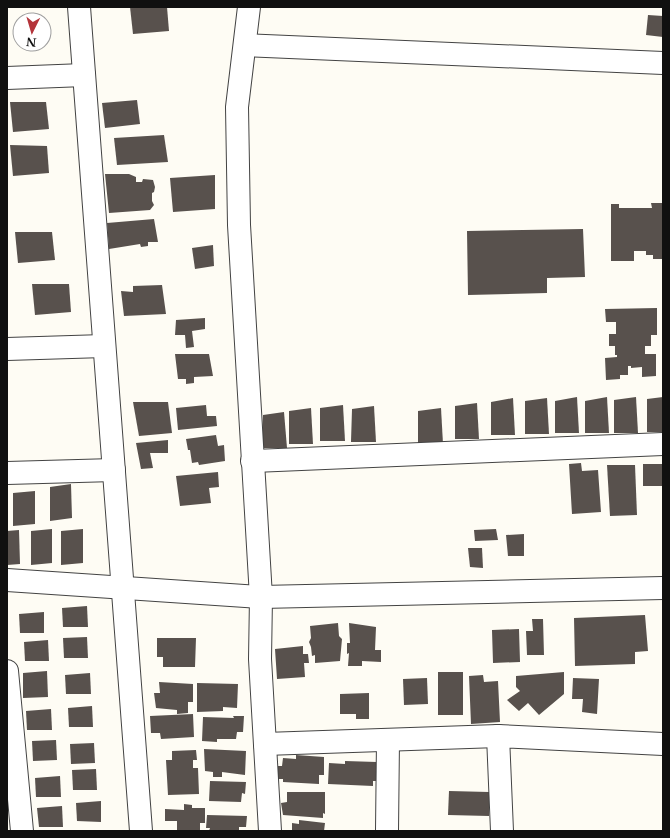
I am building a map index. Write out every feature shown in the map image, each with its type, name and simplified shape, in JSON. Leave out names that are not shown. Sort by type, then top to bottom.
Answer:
[{"type":"street","points":[[79,7],[141,831]]},
{"type":"street","points":[[249,7],[237,107],[239,225],[261,598],[260,659],[270,831]]},
{"type":"street","points":[[245,45],[663,63]]},
{"type":"street","points":[[7,78],[84,75]]},
{"type":"street","points":[[7,348],[104,346]]},
{"type":"street","points":[[252,461],[663,444]]},
{"type":"street","points":[[7,473],[114,470]]},
{"type":"street","points":[[7,580],[261,598],[663,588]]},
{"type":"street","points":[[7,671],[8,698],[22,831],[7,830]]},
{"type":"street","points":[[265,744],[498,736],[663,744]]},
{"type":"street","points":[[498,736],[502,831]]},
{"type":"street","points":[[387,831],[388,740]]},
{"type":"building","points":[[130,7],[167,7],[169,31],[133,34]]},
{"type":"building","points":[[648,15],[663,16],[663,37],[646,35]]},
{"type":"building","points":[[137,100],[140,124],[105,128],[102,103]]},
{"type":"building","points":[[10,102],[46,102],[49,129],[13,132]]},
{"type":"building","points":[[164,135],[168,162],[117,165],[114,138]]},
{"type":"building","points":[[10,145],[47,146],[49,173],[13,176]]},
{"type":"building","points":[[105,174],[129,174],[136,177],[136,182],[142,182],[143,179],[153,180],[155,187],[154,192],[152,193],[152,201],[154,205],[150,210],[109,213]]},
{"type":"building","points":[[215,175],[215,209],[173,212],[170,178]]},
{"type":"building","points":[[651,203],[663,203],[663,259],[653,259],[653,255],[646,255],[646,251],[634,251],[634,261],[611,261],[611,204],[619,204],[619,208],[652,208]]},
{"type":"building","points":[[154,219],[158,242],[148,242],[148,246],[141,247],[140,244],[109,249],[107,223]]},
{"type":"building","points":[[583,229],[585,277],[547,278],[547,293],[468,295],[467,231]]},
{"type":"building","points":[[15,232],[52,232],[55,260],[18,263]]},
{"type":"building","points":[[213,245],[214,266],[195,269],[192,248]]},
{"type":"building","points":[[32,284],[69,284],[71,312],[35,315]]},
{"type":"building","points":[[162,285],[166,314],[124,316],[121,291],[133,292],[133,286]]},
{"type":"building","points":[[657,308],[657,335],[651,335],[651,346],[645,346],[645,354],[656,354],[656,376],[642,377],[642,367],[631,368],[631,366],[628,366],[628,375],[620,375],[620,379],[606,380],[605,358],[617,357],[617,355],[615,355],[615,346],[609,346],[609,334],[616,334],[616,322],[606,322],[605,309]]},
{"type":"building","points":[[205,318],[205,329],[192,331],[194,347],[186,348],[185,335],[175,335],[176,320]]},
{"type":"building","points":[[175,354],[209,354],[213,376],[194,377],[194,383],[186,384],[186,379],[178,379]]},
{"type":"building","points":[[577,397],[579,433],[555,433],[555,401]]},
{"type":"building","points":[[607,397],[609,433],[585,433],[585,401]]},
{"type":"building","points":[[636,397],[638,433],[614,433],[614,400]]},
{"type":"building","points":[[663,397],[663,432],[647,432],[647,399]]},
{"type":"building","points":[[513,398],[515,435],[491,435],[491,402]]},
{"type":"building","points":[[547,398],[549,434],[525,434],[525,401]]},
{"type":"building","points":[[133,402],[168,402],[172,433],[139,436]]},
{"type":"building","points":[[477,403],[479,439],[455,439],[455,406]]},
{"type":"building","points":[[206,405],[207,416],[216,416],[217,426],[178,430],[176,408]]},
{"type":"building","points":[[343,405],[345,441],[320,441],[320,408]]},
{"type":"building","points":[[374,406],[376,442],[351,442],[352,409]]},
{"type":"building","points":[[311,408],[313,444],[289,444],[289,411]]},
{"type":"building","points":[[441,408],[443,444],[418,444],[418,411]]},
{"type":"building","points":[[284,412],[287,448],[262,448],[263,415]]},
{"type":"building","points":[[216,435],[218,446],[224,445],[225,461],[199,465],[198,462],[192,463],[190,450],[188,450],[186,439]]},
{"type":"building","points":[[168,440],[168,453],[150,453],[153,468],[141,469],[136,443]]},
{"type":"building","points":[[581,463],[582,471],[598,470],[601,512],[572,514],[569,464]]},
{"type":"building","points":[[643,464],[663,464],[663,486],[643,486]]},
{"type":"building","points":[[607,465],[635,465],[637,515],[610,516]]},
{"type":"building","points":[[218,472],[219,487],[209,488],[211,503],[180,506],[176,476]]},
{"type":"building","points":[[71,484],[72,518],[50,521],[50,487]]},
{"type":"building","points":[[35,491],[35,524],[13,526],[13,493]]},
{"type":"building","points":[[52,529],[52,563],[31,565],[31,531]]},
{"type":"building","points":[[83,529],[83,563],[61,565],[61,531]]},
{"type":"building","points":[[496,529],[498,540],[475,541],[474,530]]},
{"type":"building","points":[[19,530],[20,564],[7,565],[7,531]]},
{"type":"building","points":[[524,534],[524,556],[508,556],[506,535]]},
{"type":"building","points":[[468,548],[482,548],[483,568],[470,567]]},
{"type":"building","points":[[87,606],[88,627],[63,627],[62,608]]},
{"type":"building","points":[[44,612],[44,633],[20,633],[19,614]]},
{"type":"building","points":[[645,615],[648,651],[635,652],[635,664],[575,666],[574,618]]},
{"type":"building","points":[[532,619],[543,619],[544,655],[527,655],[526,631],[533,631]]},
{"type":"building","points":[[338,623],[339,636],[342,639],[340,661],[315,663],[315,655],[312,656],[309,642],[311,638],[310,626]]},
{"type":"building","points":[[349,623],[376,627],[375,650],[381,650],[381,662],[362,661],[362,666],[348,666],[349,653],[347,654],[347,643],[350,643]]},
{"type":"building","points":[[519,629],[520,662],[493,663],[492,630]]},
{"type":"building","points":[[87,637],[88,658],[64,658],[63,638]]},
{"type":"building","points":[[157,638],[196,638],[195,667],[163,667],[163,657],[157,657]]},
{"type":"building","points":[[48,640],[49,661],[25,661],[24,642]]},
{"type":"building","points":[[303,646],[303,654],[308,654],[309,663],[304,663],[305,677],[277,679],[275,649]]},
{"type":"building","points":[[47,671],[48,697],[23,698],[23,673]]},
{"type":"building","points":[[438,672],[463,672],[463,715],[438,715]]},
{"type":"building","points":[[564,672],[564,694],[539,715],[528,703],[519,711],[507,700],[520,691],[516,687],[516,676]]},
{"type":"building","points":[[90,673],[91,694],[66,694],[65,675]]},
{"type":"building","points":[[483,675],[484,682],[498,681],[500,722],[471,724],[469,676]]},
{"type":"building","points":[[427,678],[428,704],[404,705],[403,679]]},
{"type":"building","points":[[573,678],[599,679],[597,714],[582,712],[583,699],[572,699]]},
{"type":"building","points":[[159,682],[193,684],[193,702],[188,702],[188,713],[177,714],[177,710],[156,708],[154,693],[160,693]]},
{"type":"building","points":[[197,683],[238,684],[237,708],[223,707],[223,711],[197,712]]},
{"type":"building","points":[[369,693],[369,719],[356,719],[356,714],[340,714],[340,694]]},
{"type":"building","points":[[92,706],[93,727],[69,727],[68,708]]},
{"type":"building","points":[[51,709],[52,730],[27,730],[26,711]]},
{"type":"building","points":[[193,714],[194,737],[161,739],[160,733],[151,733],[150,716]]},
{"type":"building","points":[[233,716],[244,716],[243,732],[237,732],[236,739],[217,739],[217,742],[202,741],[203,717],[234,718]]},
{"type":"building","points":[[56,740],[57,760],[33,761],[32,741]]},
{"type":"building","points":[[94,743],[95,763],[71,764],[70,744]]},
{"type":"building","points":[[204,749],[246,751],[245,775],[222,772],[222,777],[213,777],[213,772],[205,771]]},
{"type":"building","points":[[196,750],[197,760],[193,760],[193,768],[198,768],[199,794],[168,795],[166,760],[172,760],[172,751]]},
{"type":"building","points":[[296,755],[324,757],[324,775],[319,775],[319,784],[283,782],[283,779],[278,779],[278,766],[282,766],[283,758],[296,759]]},
{"type":"building","points":[[345,761],[377,762],[376,781],[373,781],[373,786],[328,784],[329,763],[345,764]]},
{"type":"building","points":[[96,769],[97,790],[73,790],[72,770]]},
{"type":"building","points":[[60,776],[61,797],[36,797],[35,778]]},
{"type":"building","points":[[210,781],[246,782],[245,794],[242,793],[241,802],[209,801]]},
{"type":"building","points":[[449,791],[489,792],[489,816],[448,815]]},
{"type":"building","points":[[287,792],[325,792],[325,814],[323,813],[323,818],[283,815],[281,803],[287,802]]},
{"type":"building","points":[[101,801],[101,822],[77,821],[76,803]]},
{"type":"building","points":[[184,804],[192,805],[192,808],[205,808],[205,823],[200,823],[200,831],[177,831],[177,821],[165,821],[165,809],[184,810]]},
{"type":"building","points":[[62,806],[63,827],[39,827],[37,808]]},
{"type":"building","points":[[207,815],[247,816],[246,827],[239,827],[239,831],[209,831],[210,828],[206,828]]},
{"type":"building","points":[[299,820],[325,823],[324,831],[292,831],[292,823],[299,824]]}]
